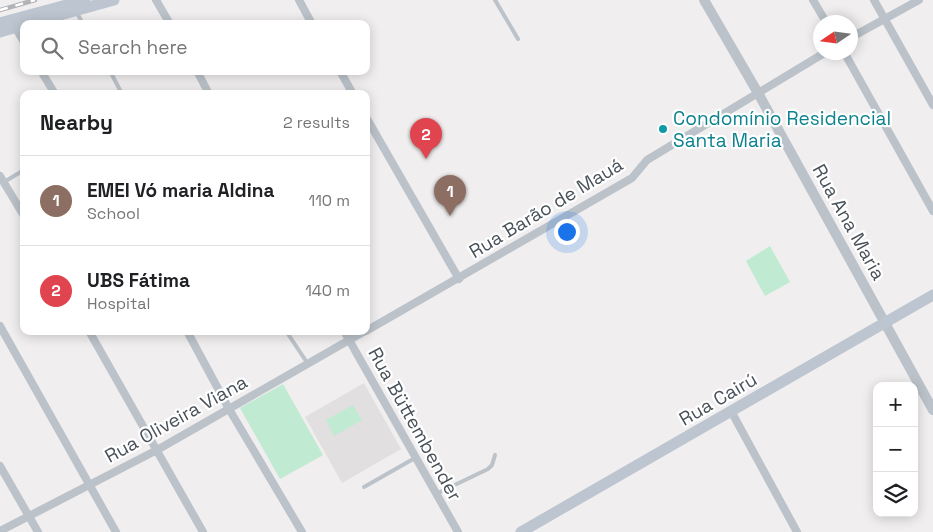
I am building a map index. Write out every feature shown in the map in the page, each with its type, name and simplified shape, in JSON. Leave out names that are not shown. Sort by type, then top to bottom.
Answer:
[{"type":"main road","points":[[0,23],[85,0]]},
{"type":"main road","points":[[43,20],[114,0]]},
{"type":"main road","points":[[0,32],[19,26]]},
{"type":"main road","name":"Rua Cairú","points":[[521,532],[933,295]]},
{"type":"street","points":[[156,0],[168,20]]},
{"type":"street","points":[[299,0],[310,20]]},
{"type":"street","name":"Rua Ana Maria","points":[[704,0],[758,93],[933,410]]},
{"type":"street","points":[[813,0],[822,15]]},
{"type":"street","points":[[874,0],[933,105]]},
{"type":"street","points":[[858,34],[919,0]]},
{"type":"street","name":"Rua Barão de Mauá","points":[[459,278],[632,178],[647,160],[813,60]]},
{"type":"street","points":[[848,60],[933,212]]},
{"type":"street","points":[[43,75],[53,90]]},
{"type":"street","points":[[199,75],[207,90]]},
{"type":"street","points":[[342,75],[351,90]]},
{"type":"street","points":[[370,125],[459,278]]},
{"type":"street","points":[[2,179],[20,203]]},
{"type":"street","name":"Rua Oliveira Viana","points":[[370,329],[459,278]]},
{"type":"street","points":[[0,326],[116,532]]},
{"type":"street","points":[[91,335],[203,532]]},
{"type":"street","points":[[189,335],[229,409],[302,532]]},
{"type":"street","name":"Rua Büttembender","points":[[346,335],[458,532]]},
{"type":"street","name":"Rua Oliveira Viana","points":[[0,531],[157,450],[358,335]]},
{"type":"street","points":[[731,411],[797,532]]},
{"type":"street","points":[[0,466],[38,532]]},
{"type":"lane","points":[[495,0],[518,39]]},
{"type":"lane","points":[[76,11],[81,20]]},
{"type":"lane","points":[[112,75],[120,90]]},
{"type":"lane","points":[[2,179],[20,172]]},
{"type":"lane","points":[[289,335],[308,364]]},
{"type":"lane","points":[[436,494],[488,469],[492,465],[495,455]]},
{"type":"lane","points":[[364,486],[415,458]]},
{"type":"shaded area","points":[[364,383],[401,449],[342,483],[305,417]]},
{"type":"green space","points":[[770,246],[790,282],[765,296],[746,261]]},
{"type":"green space","points":[[283,384],[323,455],[280,479],[240,408]]},
{"type":"green space","points":[[353,405],[362,420],[334,436],[326,420]]},
{"type":"railway","points":[[0,10],[35,0]]},
{"type":"place","name":"Condomínio Residencial Santa Maria","points":[[663,129]]},
{"type":"place","name":"UBS Fátima","points":[[426,159]]},
{"type":"place","name":"EMEI Vó maria Aldina","points":[[450,216]]}]
